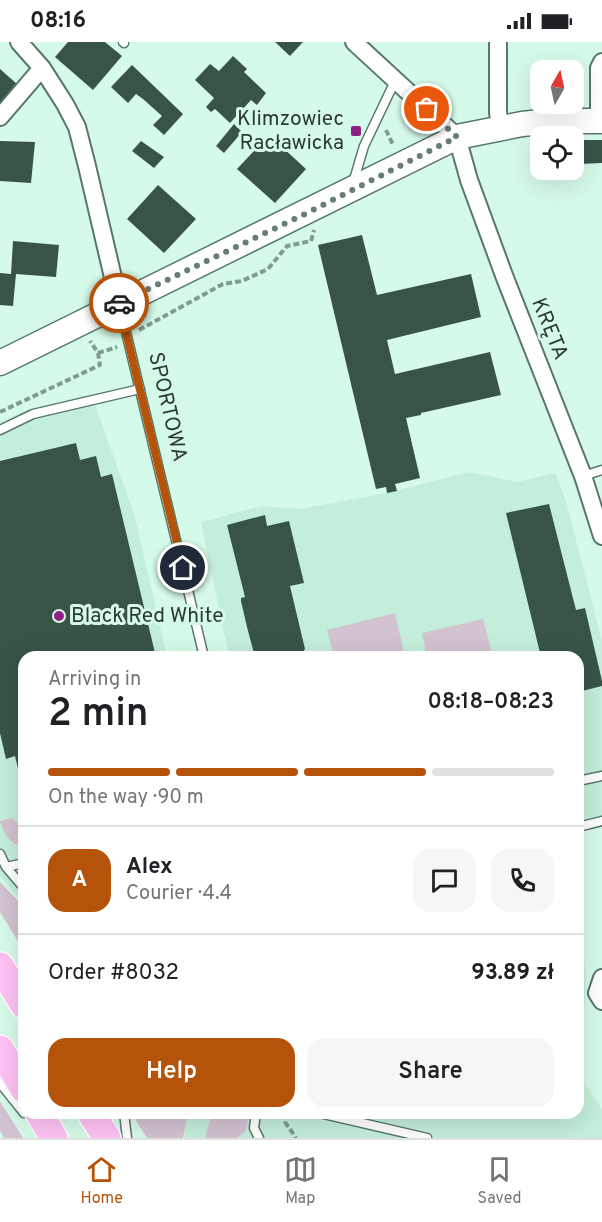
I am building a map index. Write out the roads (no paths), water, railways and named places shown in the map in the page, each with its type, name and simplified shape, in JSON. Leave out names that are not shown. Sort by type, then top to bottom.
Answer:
[{"type":"main road","points":[[11,978],[18,993]]},
{"type":"main road","points":[[0,1049],[18,1079]]},
{"type":"main road","points":[[96,1119],[107,1138]]},
{"type":"street","name":"SPORTOWA","points":[[19,42],[42,68],[77,127],[119,303]]},
{"type":"street","points":[[354,42],[457,137]]},
{"type":"street","points":[[498,42],[498,113],[501,127]]},
{"type":"street","points":[[0,363],[457,137],[501,127],[550,121],[601,121],[599,68],[602,62]]},
{"type":"street","points":[[0,117],[42,68]]},
{"type":"street","name":"KRĘTA","points":[[457,137],[469,180],[583,476],[602,536]]},
{"type":"lane","points":[[350,191],[364,146],[395,81]]},
{"type":"lane","name":"SPORTOWA","points":[[119,303],[203,651]]},
{"type":"lane","points":[[0,430],[33,414],[140,389]]},
{"type":"lane","points":[[583,476],[602,470]]},
{"type":"lane","points":[[584,780],[602,776]]},
{"type":"lane","points":[[584,826],[602,821]]},
{"type":"lane","points":[[0,854],[6,867],[18,881]]},
{"type":"lane","points":[[6,867],[18,864]]},
{"type":"lane","points":[[0,1083],[18,1106]]},
{"type":"lane","points":[[125,1119],[127,1138]]},
{"type":"lane","points":[[255,1119],[254,1128],[259,1138]]},
{"type":"lane","points":[[345,1119],[427,1138]]},
{"type":"lane","points":[[40,1126],[44,1138]]},
{"type":"place","name":"Klimzowiec Racławicka","points":[[356,131]]},
{"type":"place","name":"Black Red White","points":[[59,616]]}]
